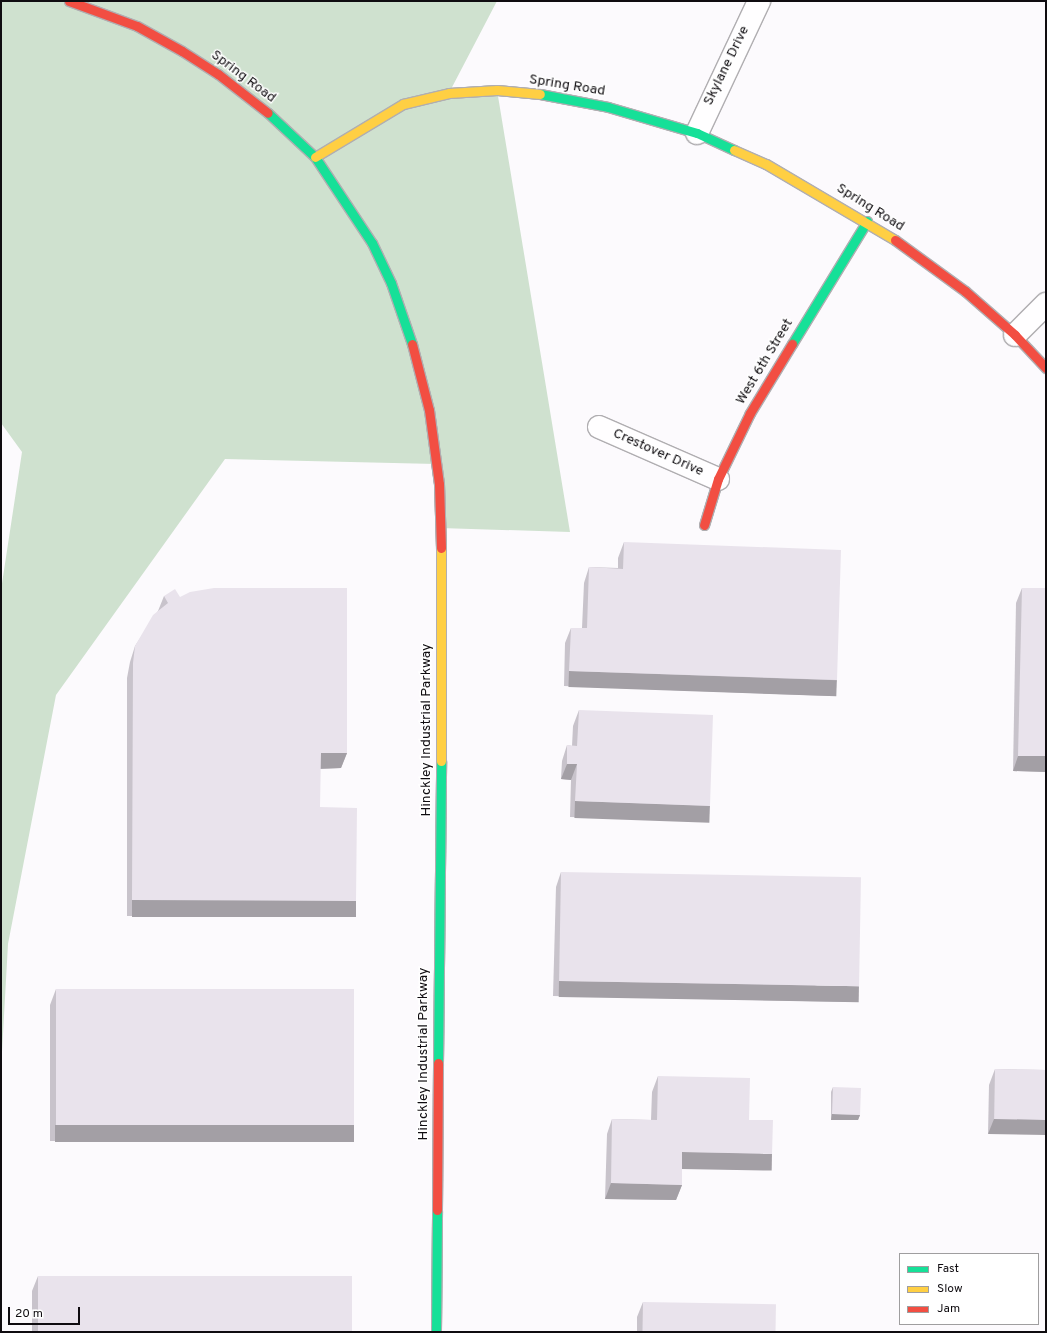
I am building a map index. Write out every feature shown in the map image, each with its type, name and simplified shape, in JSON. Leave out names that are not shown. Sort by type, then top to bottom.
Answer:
[{"type":"street","name":"Spring Road","points":[[69,1],[137,26],[212,70],[271,116],[315,157],[402,104],[449,93],[497,90],[546,95],[608,107],[697,132],[766,164],[867,221],[918,255],[1015,335],[1046,368]]},
{"type":"street","name":"Skylane Drive","points":[[697,132],[759,1]]},
{"type":"street","name":"Hinckley Industrial Parkway","points":[[315,157],[368,237],[391,283],[414,348],[429,410],[439,484],[441,786],[436,1332]]},
{"type":"street","name":"West 6th Street","points":[[704,525],[718,479],[750,413],[867,221]]},
{"type":"street","points":[[1015,335],[1046,304]]},
{"type":"street","name":"Crestover Drive","points":[[599,427],[718,479]]},
{"type":"green space","points":[[1,1],[497,1],[449,93],[497,90],[570,532],[440,528],[436,464],[225,459],[56,695],[8,944],[1,1070],[1,590],[22,452],[1,423]]},
{"type":"building","points":[[624,542],[841,550],[837,680],[569,671],[571,628],[587,628],[589,567],[623,569]]},
{"type":"building","points":[[214,588],[347,588],[347,753],[321,753],[320,807],[357,808],[356,901],[132,900],[133,663],[135,646],[153,615],[168,603],[164,596],[175,589],[180,597],[190,592]]},
{"type":"building","points":[[1022,588],[1046,588],[1046,756],[1018,756]]},
{"type":"building","points":[[579,710],[713,715],[710,806],[575,801],[577,764],[567,764],[567,745],[577,746]]},
{"type":"building","points":[[561,872],[861,877],[859,986],[559,981]]},
{"type":"building","points":[[56,989],[354,989],[354,1125],[56,1125]]},
{"type":"building","points":[[995,1069],[1046,1070],[1045,1120],[994,1119]]},
{"type":"building","points":[[658,1076],[750,1078],[749,1120],[773,1120],[772,1154],[682,1152],[682,1185],[611,1183],[612,1119],[657,1120]]},
{"type":"building","points":[[833,1087],[861,1088],[860,1115],[832,1114]]},
{"type":"building","points":[[38,1276],[352,1276],[352,1332],[38,1332]]},
{"type":"building","points":[[643,1302],[776,1304],[775,1332],[642,1332]]},
{"type":"traffic: fast","points":[[540,94],[608,107],[697,133],[734,150]]},
{"type":"traffic: fast","points":[[268,113],[315,157],[372,243],[391,283],[412,344]]},
{"type":"traffic: fast","points":[[792,344],[867,221]]},
{"type":"traffic: fast","points":[[438,1063],[441,761]]},
{"type":"traffic: fast","points":[[436,1332],[437,1210]]},
{"type":"traffic: slow","points":[[315,157],[403,104],[449,93],[497,90],[540,94]]},
{"type":"traffic: slow","points":[[734,150],[766,164],[895,240]]},
{"type":"traffic: slow","points":[[441,548],[441,761]]},
{"type":"traffic: jam","points":[[69,1],[137,26],[182,51],[218,74],[268,113]]},
{"type":"traffic: jam","points":[[895,240],[965,291],[1015,335],[1046,368]]},
{"type":"traffic: jam","points":[[412,344],[429,410],[439,484],[441,548]]},
{"type":"traffic: jam","points":[[704,525],[718,479],[750,413],[792,344]]},
{"type":"traffic: jam","points":[[437,1210],[438,1063]]}]
